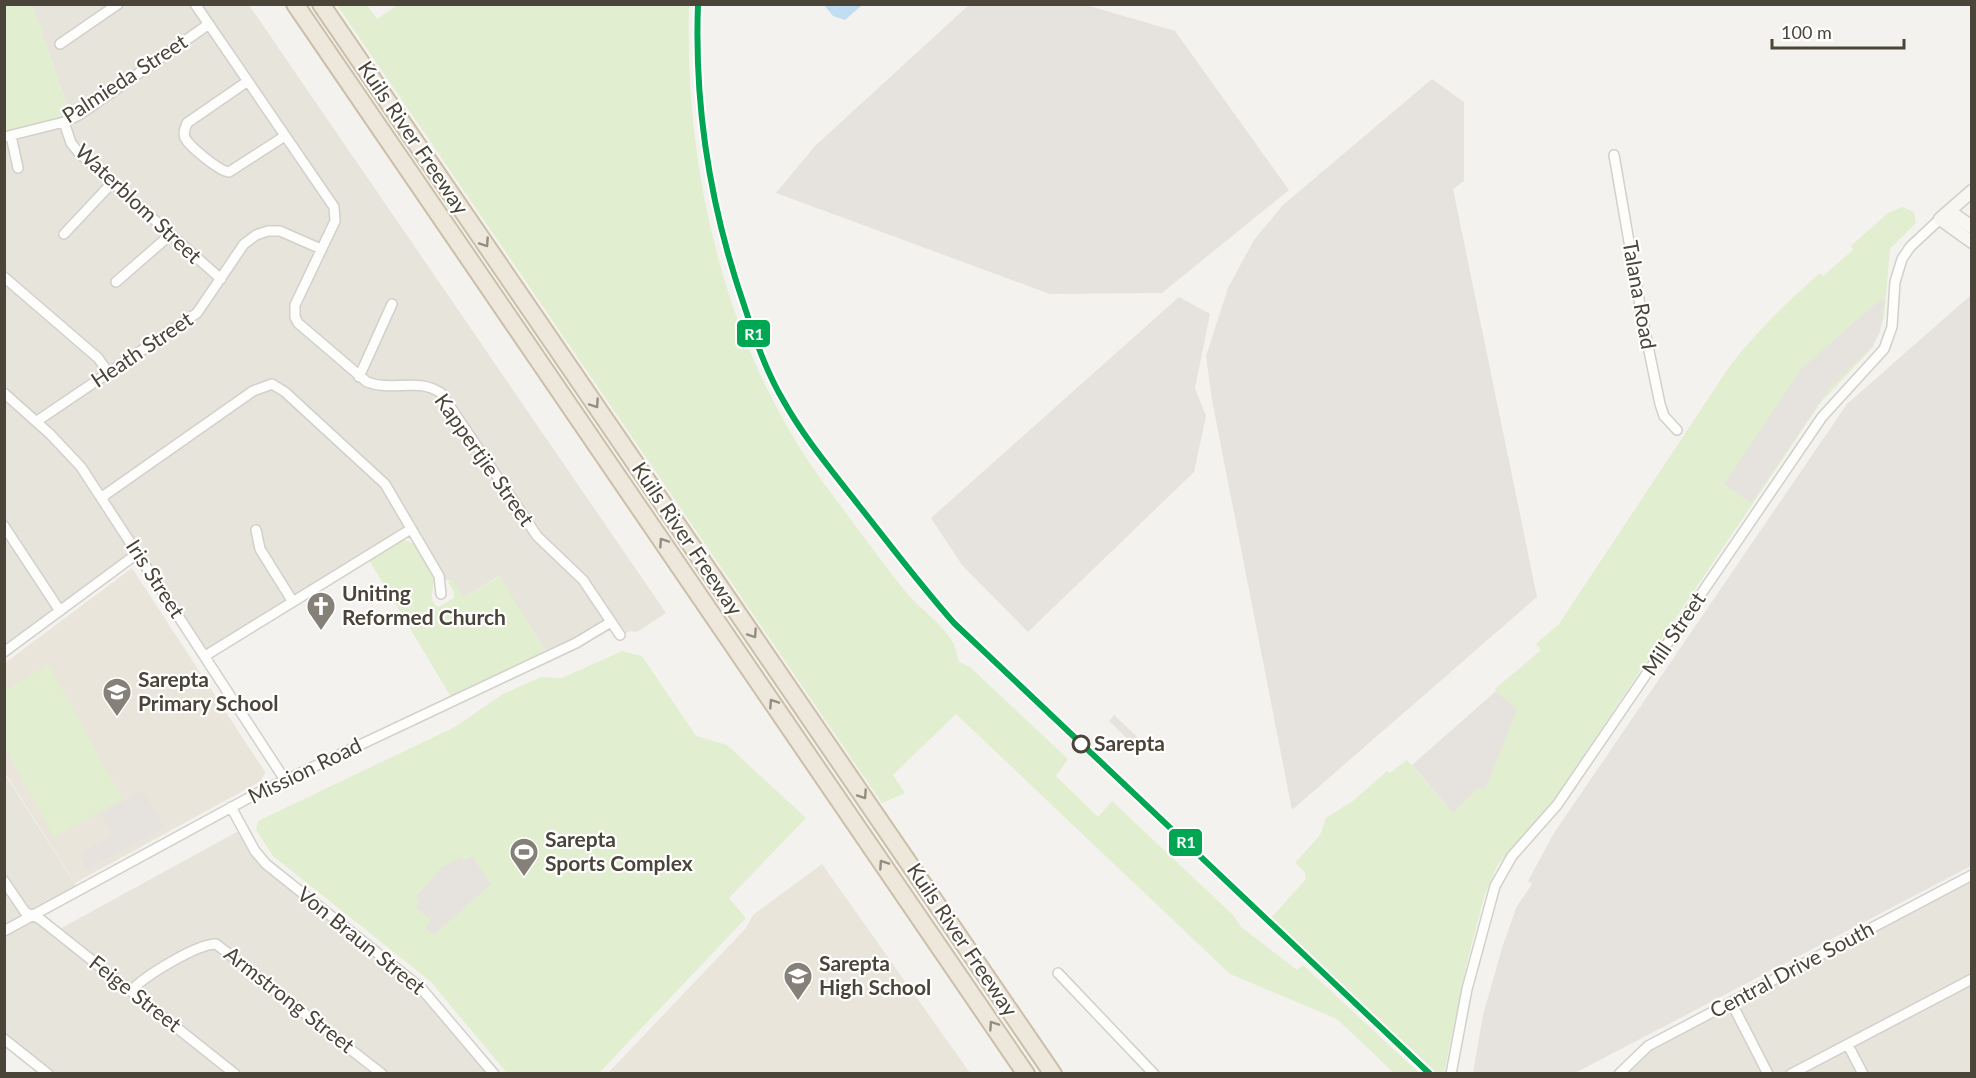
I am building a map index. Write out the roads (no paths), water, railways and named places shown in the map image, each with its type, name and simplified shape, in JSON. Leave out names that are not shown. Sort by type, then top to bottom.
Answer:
[{"type":"highway","name":"Kuils River Freeway","points":[[295,4],[1026,1074]]},
{"type":"highway","name":"Kuils River Freeway","points":[[321,4],[1053,1074]]},
{"type":"street","points":[[60,44],[118,4]]},
{"type":"street","name":"Kappertjie Street","points":[[195,4],[334,207],[335,221],[295,305],[295,317],[300,326],[358,377],[379,386],[419,384],[441,393],[537,536],[583,580],[620,635]]},
{"type":"street","name":"Palmieda Street","points":[[8,136],[64,122],[90,108],[209,24]]},
{"type":"street","points":[[248,81],[187,123],[184,131],[187,140],[219,169],[229,172],[285,136]]},
{"type":"street","name":"Waterblom Street","points":[[64,122],[76,150],[221,279]]},
{"type":"street","points":[[8,136],[18,168]]},
{"type":"street","name":"Talana Road","points":[[1614,155],[1660,404],[1664,416],[1677,430]]},
{"type":"street","points":[[64,234],[112,183]]},
{"type":"street","points":[[1945,215],[1971,191]]},
{"type":"street","points":[[1945,215],[1971,227]]},
{"type":"street","points":[[1945,215],[1971,242]]},
{"type":"street","name":"Mill Street","points":[[1450,1074],[1492,892],[1507,864],[1557,805],[1822,417],[1843,392],[1880,356],[1892,327],[1895,282],[1902,259],[1910,247],[1945,215]]},
{"type":"street","name":"Heath Street","points":[[37,421],[197,313],[244,244],[268,231],[280,231],[321,249]]},
{"type":"street","points":[[116,282],[170,235]]},
{"type":"street","points":[[4,277],[98,358],[108,372]]},
{"type":"street","points":[[358,377],[392,304]]},
{"type":"street","points":[[102,497],[253,391],[272,384],[285,392],[381,479],[439,576],[441,594]]},
{"type":"street","name":"Iris Street","points":[[4,393],[37,421],[73,457],[102,497],[285,780]]},
{"type":"street","points":[[4,526],[60,611]]},
{"type":"street","points":[[205,656],[411,529]]},
{"type":"street","points":[[256,530],[260,549],[293,602]]},
{"type":"street","points":[[4,652],[138,553]]},
{"type":"street","name":"Mission Road","points":[[4,931],[231,807],[576,643],[611,622]]},
{"type":"street","name":"Von Braun Street","points":[[231,807],[255,851],[266,864],[421,988],[494,1074]]},
{"type":"street","name":"Central Drive South","points":[[1619,1074],[1645,1048],[1971,875]]},
{"type":"street","name":"Feige Street","points":[[4,880],[25,912],[33,915],[235,1074]]},
{"type":"street","name":"Armstrong Street","points":[[131,991],[144,978],[203,946],[220,946],[382,1074]]},
{"type":"street","points":[[1058,973],[1154,1074]]},
{"type":"street","points":[[1791,1074],[1971,980]]},
{"type":"street","points":[[1731,1002],[1768,1074]]},
{"type":"street","points":[[4,1039],[48,1074]]},
{"type":"street","points":[[1848,1045],[1863,1074]]},
{"type":"water","points":[[824,5],[862,5],[845,20],[833,16]]},
{"type":"place","name":"Uniting Reformed Church","points":[[321,632]]},
{"type":"place","name":"Sarepta Primary School","points":[[117,718]]},
{"type":"place","name":"Sarepta","points":[[1081,744]]},
{"type":"place","name":"Sarepta Sports Complex","points":[[524,878]]},
{"type":"place","name":"Sarepta High School","points":[[798,1002]]}]
